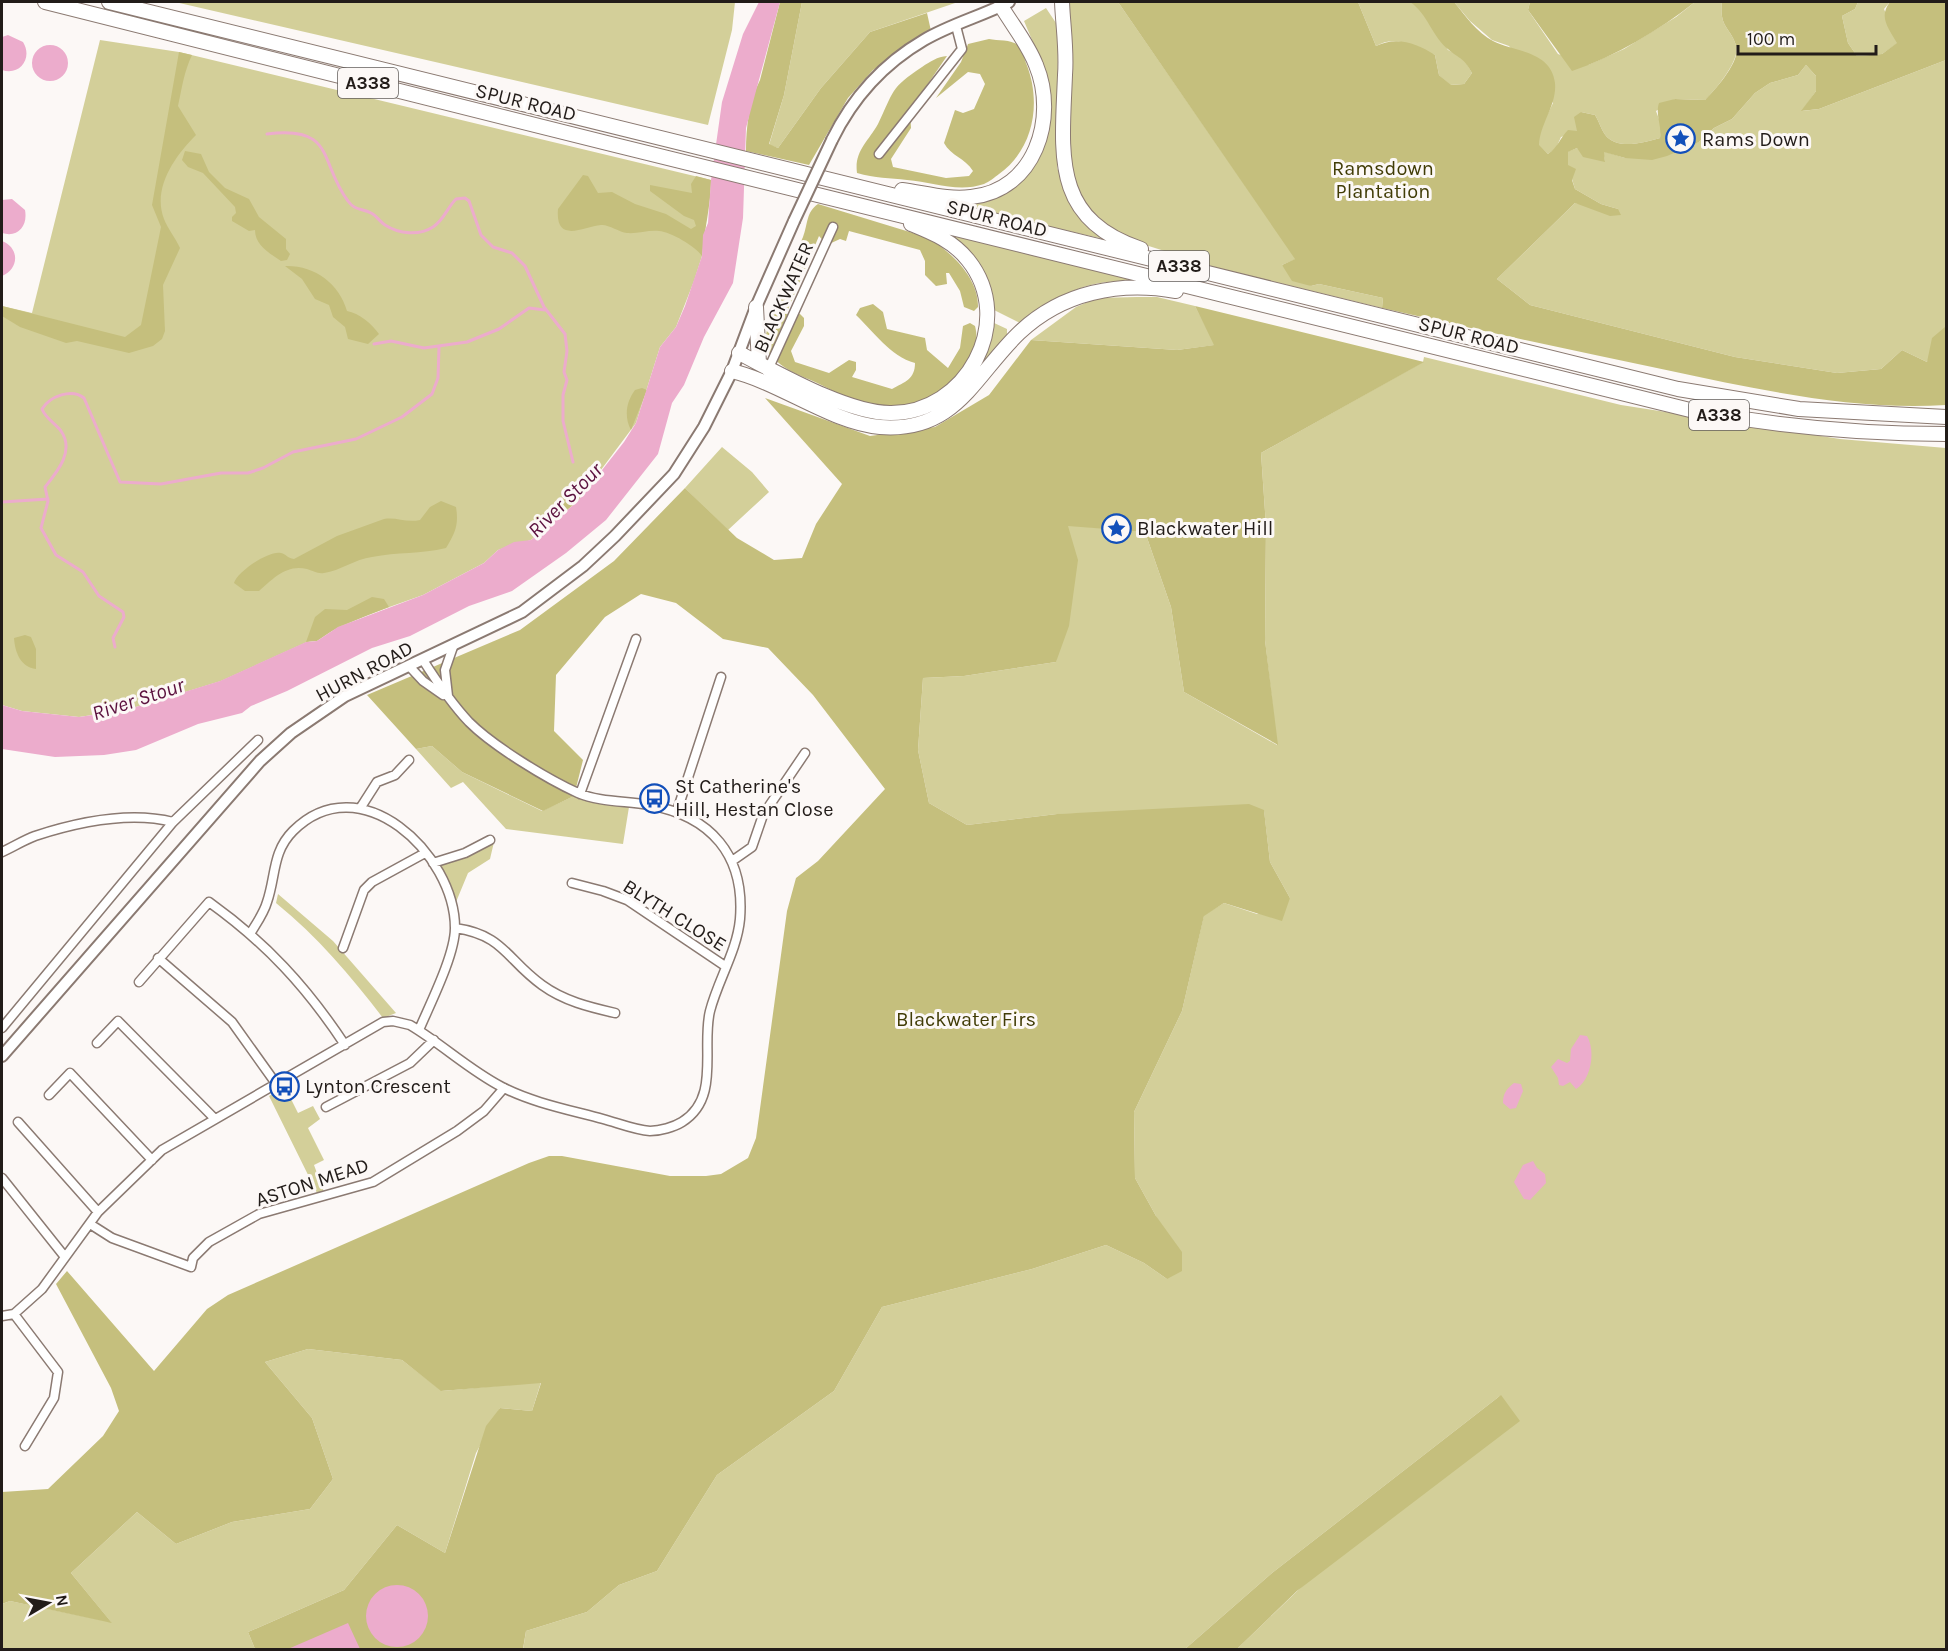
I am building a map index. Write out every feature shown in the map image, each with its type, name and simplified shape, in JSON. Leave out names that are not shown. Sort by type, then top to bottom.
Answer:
[{"type":"highway","name":"SPUR ROAD","points":[[45,2],[1560,378],[1743,420],[1848,430],[1947,434]]},
{"type":"highway","name":"SPUR ROAD","points":[[109,2],[1678,389],[1799,409],[1947,417]]},
{"type":"highway","points":[[858,188],[973,197],[1007,184],[1025,167],[1036,151],[1044,127],[1044,98],[1036,64],[1005,4]]},
{"type":"highway","points":[[1060,5],[1066,52],[1063,161],[1065,176],[1076,202],[1094,225],[1117,240],[1212,274]]},
{"type":"highway","points":[[732,371],[764,371],[862,409],[900,413],[921,409],[943,399],[959,385],[976,360],[985,337],[987,315],[980,279],[971,264],[941,237],[865,205]]},
{"type":"highway","points":[[739,353],[764,371],[852,421],[881,427],[908,426],[937,417],[960,402],[1020,332],[1042,315],[1072,298],[1101,290],[1136,286],[1220,294]]},
{"type":"highway","points":[[756,308],[764,371]]},
{"type":"main road","name":"HURN ROAD","points":[[2,1056],[260,761],[291,733],[345,696],[522,612],[583,566],[615,536],[674,474],[704,427],[732,371],[756,308],[794,221],[832,140],[852,104],[882,70],[925,39],[1005,4]]},
{"type":"street","points":[[879,154],[962,49],[956,26]]},
{"type":"street","name":"BLACKWATER","points":[[764,371],[833,227]]},
{"type":"street","points":[[580,794],[636,639]]},
{"type":"street","points":[[448,699],[444,670],[454,644]]},
{"type":"street","points":[[2,1316],[14,1314],[51,1279],[98,1212],[162,1150],[214,1118],[277,1085],[387,1021],[405,1023],[419,1030],[460,1061],[504,1088],[543,1102],[641,1129],[657,1130],[679,1124],[696,1110],[705,1091],[709,1070],[707,1026],[740,919],[738,879],[732,861],[717,838],[702,824],[677,811],[580,794],[525,763],[471,724],[448,699],[423,660]]},
{"type":"street","points":[[409,666],[423,681],[448,699]]},
{"type":"street","points":[[677,811],[721,677]]},
{"type":"street","points":[[2,1028],[173,822],[258,740]]},
{"type":"street","points":[[732,861],[746,854],[752,847],[763,815],[805,753]]},
{"type":"street","points":[[361,807],[377,782],[395,775],[409,760]]},
{"type":"street","points":[[250,934],[268,900],[274,864],[289,836],[319,814],[343,807],[361,807],[396,824],[433,863],[450,896],[455,928],[452,947],[419,1030]]},
{"type":"street","points":[[2,852],[35,836],[110,819],[154,817],[173,822]]},
{"type":"street","points":[[433,863],[465,853],[490,840]]},
{"type":"street","points":[[343,948],[364,890],[372,882],[425,853]]},
{"type":"street","name":"BLYTH CLOSE","points":[[572,883],[627,900],[725,966]]},
{"type":"street","points":[[139,982],[208,902],[250,934],[290,971],[320,1008],[345,1045]]},
{"type":"street","points":[[455,928],[490,937],[534,979],[559,995],[580,1005],[615,1013]]},
{"type":"street","points":[[158,958],[232,1022],[277,1085]]},
{"type":"street","points":[[97,1042],[118,1021],[214,1118]]},
{"type":"street","points":[[326,1107],[410,1063],[434,1040]]},
{"type":"street","points":[[49,1095],[70,1072],[152,1160]]},
{"type":"street","name":"ASTON MEAD","points":[[90,1224],[112,1238],[191,1266],[194,1258],[209,1242],[259,1214],[284,1205],[360,1188],[373,1182],[457,1131],[484,1111],[504,1088]]},
{"type":"street","points":[[18,1122],[98,1212]]},
{"type":"street","points":[[2,1178],[65,1257]]},
{"type":"street","points":[[14,1314],[58,1372],[54,1398],[25,1446]]},
{"type":"shaded area","points":[[175,2],[735,2],[732,30],[708,125]]},
{"type":"shaded area","points":[[759,2],[780,2],[746,128],[743,218],[733,283],[704,337],[684,385],[672,403],[658,454],[606,520],[566,553],[512,591],[469,606],[410,636],[372,648],[287,691],[251,706],[242,713],[198,724],[136,750],[104,755],[55,757],[2,749],[2,705],[22,711],[79,717],[126,710],[220,681],[306,642],[317,641],[338,627],[423,595],[484,563],[498,550],[514,542],[531,540],[577,502],[636,423],[660,347],[676,327],[685,306],[702,256],[703,235],[708,223],[711,180],[722,102],[743,34]]},
{"type":"shaded area","points":[[802,2],[958,2],[870,32],[821,88],[778,148],[769,145],[784,95]]},
{"type":"shaded area","points":[[1066,2],[1118,2],[1296,259],[1282,265],[1311,286],[1319,284],[1383,298],[1382,308],[1221,269],[1133,241],[1106,227],[1094,217],[1084,207],[1076,191],[1067,140]]},
{"type":"shaded area","points":[[1358,2],[1412,2],[1427,16],[1448,50],[1463,57],[1472,73],[1464,84],[1450,85],[1439,75],[1435,55],[1398,41],[1376,46]]},
{"type":"shaded area","points":[[1454,2],[1530,2],[1528,10],[1558,54],[1588,65],[1624,49],[1676,17],[1695,2],[1722,2],[1722,17],[1734,39],[1737,51],[1726,74],[1705,100],[1675,99],[1656,111],[1662,127],[1660,138],[1633,144],[1612,141],[1607,137],[1595,115],[1581,112],[1577,132],[1561,137],[1556,148],[1548,154],[1538,145],[1540,129],[1553,103],[1509,46],[1492,40],[1470,21]]},
{"type":"shaded area","points":[[1858,2],[1890,2],[1884,9],[1898,43],[1882,54],[1857,56],[1848,43],[1842,16],[1855,9]]},
{"type":"shaded area","points":[[1046,8],[1056,23],[1058,37],[1057,168],[1079,218],[1108,240],[964,207],[963,204],[1021,179],[1048,96],[1043,66],[1024,21]]},
{"type":"shaded area","points":[[8,35],[23,42],[26,54],[19,68],[8,71],[2,70],[2,37]]},
{"type":"shaded area","points":[[100,40],[179,52],[711,180],[702,256],[676,327],[660,347],[636,423],[577,502],[531,540],[498,550],[484,563],[423,595],[367,615],[221,681],[126,710],[79,717],[22,711],[2,705],[2,306],[32,313]]},
{"type":"shaded area","points":[[50,45],[63,50],[68,63],[63,76],[50,81],[37,76],[32,63],[37,50]]},
{"type":"shaded area","points":[[1946,60],[1946,331],[1945,328],[1927,362],[1902,350],[1881,369],[1837,373],[1735,357],[1530,305],[1497,279],[1575,203],[1618,209],[1601,204],[1575,189],[1568,166],[1567,152],[1577,148],[1605,161],[1603,151],[1625,158],[1699,142],[1714,128],[1732,119],[1755,93],[1770,83],[1798,75],[1806,65],[1816,76],[1816,91],[1802,111],[1819,109]]},
{"type":"shaded area","points":[[12,199],[25,210],[25,221],[17,232],[2,233],[2,200]]},
{"type":"shaded area","points":[[953,233],[1128,277],[1127,282],[1097,283],[1083,287],[1044,306],[1020,323],[994,310],[984,272],[953,238]]},
{"type":"shaded area","points":[[2,241],[12,248],[15,258],[12,269],[2,276]]},
{"type":"shaded area","points":[[1157,297],[1195,306],[1215,345],[1177,350],[1031,340],[1076,307],[1097,298]]},
{"type":"shaded area","points":[[992,322],[1007,329],[1007,335],[970,382]]},
{"type":"shaded area","points":[[1424,357],[1621,405],[1840,439],[1946,448],[1946,1649],[1237,1649],[1501,1395],[1272,1573],[1185,1649],[523,1650],[526,1631],[587,1612],[619,1585],[657,1571],[717,1475],[834,1391],[882,1307],[1032,1269],[1106,1245],[1144,1263],[1167,1279],[1156,1216],[1135,1178],[1134,1112],[1182,1011],[1204,915],[1224,903],[1257,914],[1290,898],[1270,862],[1264,811],[1057,814],[967,825],[929,803],[918,750],[923,678],[964,676],[1056,662],[1068,525],[1145,532],[1171,607],[1184,692],[1277,745],[1265,640],[1266,526],[1261,453],[1423,362]]},
{"type":"shaded area","points":[[722,447],[752,472],[769,492],[728,530],[685,488]]},
{"type":"shaded area","points":[[432,746],[462,772],[542,811],[574,796],[629,807],[623,844],[506,829],[463,782],[451,788],[416,749]]},
{"type":"shaded area","points":[[494,842],[490,859],[468,873],[456,902],[439,865],[463,858]]},
{"type":"shaded area","points":[[278,894],[333,941],[396,1013],[383,1018],[333,957],[276,903]]},
{"type":"shaded area","points":[[1580,1035],[1587,1036],[1590,1042],[1591,1057],[1588,1072],[1576,1089],[1570,1082],[1563,1086],[1559,1085],[1558,1078],[1551,1067],[1558,1059],[1567,1063],[1570,1061],[1571,1049]]},
{"type":"shaded area","points":[[1514,1083],[1521,1084],[1523,1091],[1516,1108],[1510,1109],[1503,1103],[1503,1100],[1509,1087]]},
{"type":"shaded area","points":[[285,1087],[298,1113],[313,1106],[320,1119],[308,1128],[324,1160],[314,1165],[324,1192],[317,1193],[269,1096]]},
{"type":"shaded area","points":[[1533,1161],[1537,1168],[1545,1174],[1546,1183],[1530,1200],[1524,1199],[1514,1182],[1523,1165]]},
{"type":"shaded area","points":[[308,1349],[402,1360],[442,1391],[541,1382],[532,1411],[500,1408],[476,1453],[445,1553],[397,1525],[344,1590],[248,1632],[255,1649],[2,1649],[2,1604],[10,1601],[111,1622],[71,1573],[137,1512],[176,1544],[232,1522],[310,1509],[333,1479],[312,1418],[265,1362]]},
{"type":"shaded area","points":[[397,1585],[409,1587],[419,1594],[426,1604],[428,1616],[426,1628],[419,1638],[409,1645],[397,1647],[385,1645],[375,1638],[368,1628],[366,1616],[368,1604],[375,1594],[385,1587]]},
{"type":"shaded area","points":[[348,1623],[360,1649],[288,1649]]},
{"type":"green space","points":[[780,2],[802,2],[784,95],[769,144],[778,148],[821,88],[870,32],[927,13],[931,31],[873,70],[848,98],[809,165],[746,151],[751,106]]},
{"type":"green space","name":"Ramsdown Plantation","points":[[1118,2],[1358,2],[1376,46],[1399,41],[1414,44],[1428,51],[1435,55],[1439,75],[1451,85],[1464,84],[1472,73],[1464,61],[1443,45],[1421,13],[1410,2],[1454,2],[1487,38],[1531,54],[1547,64],[1552,72],[1555,91],[1539,145],[1548,154],[1568,130],[1577,131],[1574,117],[1581,112],[1595,115],[1605,135],[1612,141],[1633,144],[1660,138],[1659,103],[1675,99],[1705,100],[1726,74],[1737,51],[1734,39],[1722,17],[1722,2],[1858,2],[1855,9],[1842,16],[1848,43],[1857,56],[1882,54],[1897,43],[1885,18],[1890,2],[1946,2],[1946,60],[1819,109],[1801,111],[1816,91],[1816,76],[1806,65],[1798,75],[1770,83],[1755,93],[1732,119],[1714,128],[1699,142],[1667,156],[1652,160],[1625,158],[1604,152],[1605,162],[1583,157],[1577,148],[1568,152],[1568,165],[1576,169],[1572,180],[1575,189],[1601,204],[1618,209],[1621,215],[1610,216],[1575,203],[1497,279],[1530,305],[1735,357],[1837,373],[1881,369],[1902,350],[1927,362],[1932,338],[1945,327],[1946,405],[1877,405],[1773,392],[1382,308],[1383,298],[1319,284],[1311,286],[1292,281],[1282,265],[1295,259]]},
{"type":"green space","points":[[1530,2],[1695,2],[1636,42],[1572,71],[1528,10]]},
{"type":"green space","points":[[989,39],[1009,41],[1019,46],[1031,78],[1034,109],[1032,124],[1020,152],[1011,164],[986,183],[965,187],[857,173],[860,153],[878,124],[894,91],[904,80],[925,65],[937,58],[947,56],[910,110],[911,128],[891,159],[893,167],[946,178],[969,176],[973,171],[970,167],[950,151],[944,143],[955,110],[963,113],[974,109],[985,84],[980,74],[968,72],[936,98],[961,62],[968,44]]},
{"type":"green space","points":[[179,52],[192,55],[178,106],[196,135],[173,163],[163,184],[161,196],[164,219],[180,248],[163,285],[165,331],[162,339],[153,346],[129,353],[77,341],[66,343],[20,327],[2,316],[2,306],[125,337],[141,325],[161,227],[152,205]]},
{"type":"green space","points":[[185,151],[201,154],[209,172],[225,188],[249,199],[259,217],[286,239],[286,249],[290,254],[287,260],[281,261],[264,248],[257,240],[255,230],[249,231],[232,221],[236,213],[235,207],[203,173],[188,167],[182,160]]},
{"type":"green space","points":[[583,175],[588,176],[598,193],[612,192],[635,204],[666,214],[691,229],[696,226],[694,220],[684,216],[650,191],[650,185],[692,193],[691,184],[696,176],[711,180],[702,256],[688,244],[664,232],[627,233],[604,225],[572,231],[561,227],[558,220],[558,209]]},
{"type":"green space","points":[[818,204],[926,237],[944,249],[961,266],[974,286],[978,307],[974,311],[964,307],[960,291],[949,273],[946,273],[947,284],[936,286],[925,275],[925,261],[920,250],[849,231],[846,241],[840,239],[827,245],[819,236],[786,314],[800,314],[804,318],[804,326],[791,351],[795,362],[829,373],[849,360],[856,362],[856,370],[852,377],[892,389],[911,376],[915,363],[898,355],[883,343],[856,315],[860,308],[873,304],[883,312],[887,329],[925,338],[927,350],[948,368],[960,348],[963,326],[970,323],[975,326],[976,341],[966,364],[950,383],[929,398],[905,406],[892,407],[862,403],[793,372],[774,359],[764,346],[770,317],[780,290],[803,237],[809,215]]},
{"type":"green space","points":[[285,266],[306,269],[324,278],[338,292],[347,311],[365,320],[379,334],[368,344],[348,339],[345,327],[333,317],[329,305],[315,299],[302,279]]},
{"type":"green space","name":"Blackwater Firs","points":[[1195,306],[1424,362],[1261,453],[1266,526],[1265,640],[1278,745],[1184,692],[1171,607],[1145,532],[1068,526],[1078,560],[1069,626],[1056,662],[964,676],[923,678],[918,750],[929,803],[967,825],[1057,814],[1249,804],[1264,810],[1270,862],[1290,898],[1282,921],[1224,903],[1204,916],[1182,1011],[1134,1112],[1135,1178],[1156,1216],[1182,1252],[1182,1271],[1167,1279],[1144,1263],[1106,1245],[1032,1269],[882,1307],[834,1391],[717,1475],[657,1571],[619,1585],[587,1612],[526,1631],[523,1649],[255,1649],[248,1632],[344,1590],[397,1525],[445,1553],[486,1426],[500,1408],[532,1411],[541,1383],[441,1391],[402,1360],[308,1349],[265,1362],[312,1418],[333,1479],[310,1509],[232,1522],[176,1544],[137,1512],[71,1573],[112,1623],[10,1601],[2,1604],[2,1492],[48,1489],[103,1436],[119,1411],[111,1388],[56,1284],[67,1271],[154,1371],[207,1309],[228,1295],[549,1156],[562,1156],[670,1176],[721,1174],[748,1158],[756,1138],[787,911],[796,878],[818,861],[885,789],[813,695],[768,648],[723,639],[676,603],[641,594],[605,617],[556,675],[554,731],[583,760],[574,796],[543,811],[462,772],[432,746],[416,749],[367,695],[520,630],[614,561],[685,488],[737,538],[774,560],[802,558],[816,524],[842,484],[765,398],[870,436],[935,427],[989,395],[1031,340],[1177,350],[1214,345]]},
{"type":"green space","points":[[642,388],[647,390],[631,430],[627,420],[628,405],[635,390]]},
{"type":"green space","points":[[580,478],[594,478],[577,502],[562,513],[561,494]]},
{"type":"green space","points":[[441,501],[456,507],[457,513],[456,529],[446,548],[366,558],[324,573],[293,569],[275,577],[259,591],[245,591],[234,583],[247,568],[269,555],[281,553],[294,559],[337,536],[384,519],[420,520],[430,507]]},
{"type":"green space","points":[[372,597],[384,599],[389,607],[338,627],[317,641],[306,642],[315,617],[325,609],[347,610]]},
{"type":"green space","points":[[25,635],[31,637],[36,649],[36,669],[23,662],[16,649],[14,638]]},
{"type":"green space","points":[[1501,1395],[1520,1421],[1297,1591],[1237,1649],[1185,1649],[1272,1573]]},
{"type":"waterway","name":"River Stour","points":[[267,134],[305,135],[315,141],[322,150],[339,187],[351,204],[371,213],[385,225],[396,230],[409,233],[422,232],[440,221],[456,199],[465,198],[469,201],[481,235],[493,247],[512,253],[525,266],[544,307],[565,334],[567,351],[564,372],[567,380],[563,395],[563,421],[573,462]]},
{"type":"waterway","points":[[374,344],[391,341],[424,348],[467,342],[499,329],[529,308],[545,310]]},
{"type":"waterway","points":[[115,647],[113,638],[124,617],[123,612],[99,596],[83,572],[56,555],[41,528],[48,501],[45,487],[63,461],[66,446],[61,431],[42,409],[50,400],[68,394],[84,398],[120,482],[161,484],[221,473],[248,473],[263,468],[293,452],[356,439],[402,417],[432,394],[438,378],[439,347]]},
{"type":"waterway","points":[[2,502],[48,499]]},
{"type":"place","name":"Rams Down","points":[[1681,139]]},
{"type":"place","name":"Blackwater Hill","points":[[1116,528]]},
{"type":"place","name":"St Catherine's Hill, Hestan Close","points":[[654,798]]},
{"type":"place","name":"Lynton Crescent","points":[[284,1086]]}]
